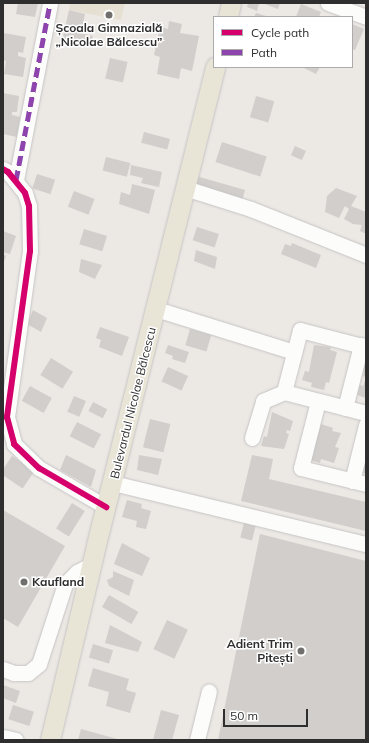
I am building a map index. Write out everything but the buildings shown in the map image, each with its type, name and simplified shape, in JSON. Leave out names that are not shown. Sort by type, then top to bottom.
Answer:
[{"type":"main road","points":[[228,16],[231,3]]},
{"type":"main road","name":"Bulevardul Nicolae Bălcescu","points":[[50,740],[91,565],[113,483],[215,68]]},
{"type":"street","points":[[16,180],[50,3]]},
{"type":"street","points":[[329,3],[366,17]]},
{"type":"street","points":[[3,169],[16,180],[25,193],[29,206],[30,251],[7,417],[14,444],[39,468],[106,507]]},
{"type":"street","points":[[185,188],[251,209],[366,255]]},
{"type":"street","points":[[156,309],[294,352]]},
{"type":"street","points":[[284,392],[300,330],[363,346],[345,408]]},
{"type":"street","points":[[252,438],[263,401],[284,392],[366,413]]},
{"type":"street","points":[[318,401],[302,468],[359,482],[366,425]]},
{"type":"street","points":[[113,483],[366,544]]},
{"type":"street","points":[[3,669],[14,673],[28,673],[39,664],[65,584],[77,572],[91,565]]},
{"type":"street","points":[[197,740],[209,691]]},
{"type":"street","points":[[3,737],[16,740]]},
{"type":"shaded area","name":"Școala Gimnazială „Nicolae Bălcescu”","points":[[70,3],[125,3],[121,20],[69,10]]},
{"type":"marked path","points":[[16,180],[50,3]]},
{"type":"cycle path","points":[[3,169],[8,172],[25,193],[29,206],[30,251],[7,417],[14,444],[39,468],[106,507]]},
{"type":"place","name":"Școala Gimnazială „Nicolae Bălcescu”","points":[[109,15]]},
{"type":"place","name":"Kaufland","points":[[24,582]]},
{"type":"place","name":"Adient Trim Pitești","points":[[301,651]]}]
